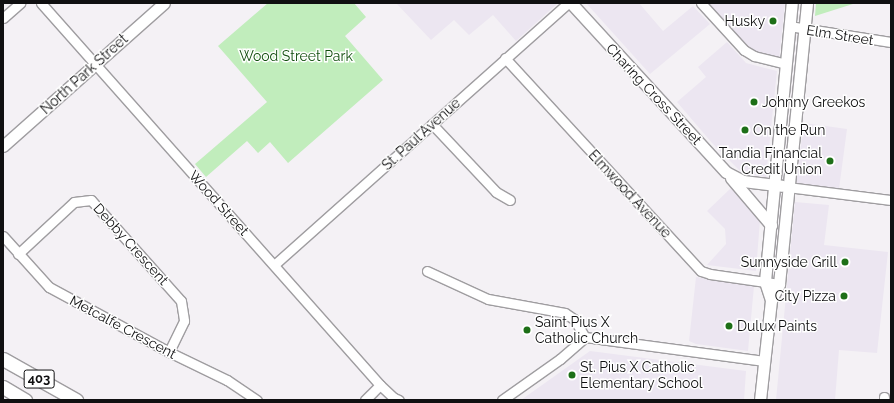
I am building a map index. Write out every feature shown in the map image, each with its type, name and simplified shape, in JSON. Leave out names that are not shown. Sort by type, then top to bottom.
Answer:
[{"type":"highway","name":"403","points":[[3,359],[76,400]]},
{"type":"highway","name":"403","points":[[3,387],[26,400]]},
{"type":"main road","name":"North Park Street","points":[[3,146],[164,3]]},
{"type":"main road","name":"Charing Cross Street","points":[[570,3],[726,172],[743,181],[788,187]]},
{"type":"main road","points":[[760,400],[770,300],[765,281],[792,3]]},
{"type":"main road","points":[[770,300],[779,284],[807,3]]},
{"type":"main road","points":[[726,172],[771,225]]},
{"type":"street","points":[[3,18],[20,3]]},
{"type":"street","name":"Wood Street","points":[[41,3],[380,385],[394,398],[399,400]]},
{"type":"street","name":"St. Paul Avenue","points":[[274,265],[505,58],[570,3]]},
{"type":"street","points":[[700,3],[744,50],[754,56],[786,64]]},
{"type":"street","name":"Elm Street","points":[[789,26],[891,42]]},
{"type":"street","name":"Elmwood Avenue","points":[[505,58],[701,271],[710,274],[779,284]]},
{"type":"street","points":[[432,124],[496,192],[510,200]]},
{"type":"street","points":[[788,187],[891,200]]},
{"type":"street","name":"Debby Crescent","points":[[18,254],[74,202],[92,200],[181,301],[184,321],[170,352]]},
{"type":"street","name":"Metcalfe Crescent","points":[[3,236],[49,287],[170,352],[227,380],[257,400]]},
{"type":"street","points":[[427,271],[488,299],[565,313],[574,319],[584,337]]},
{"type":"street","points":[[502,400],[560,358],[584,337],[764,361]]},
{"type":"street","points":[[365,400],[380,385]]},
{"type":"shaded area","points":[[396,3],[558,3],[516,41],[493,15],[469,35],[454,20],[431,40]]},
{"type":"shaded area","points":[[586,3],[639,3],[663,31],[693,6],[710,24],[650,74]]},
{"type":"shaded area","points":[[706,3],[785,3],[779,60],[752,53]]},
{"type":"shaded area","points":[[727,42],[746,63],[777,71],[766,177],[742,173],[712,143],[677,102],[706,77],[698,67]]},
{"type":"shaded area","points":[[804,123],[847,129],[839,189],[796,183]]},
{"type":"shaded area","points":[[731,188],[760,220],[756,271],[707,265],[726,244],[725,229],[707,211]]},
{"type":"shaded area","points":[[795,202],[829,205],[824,245],[888,252],[877,353],[839,350],[835,400],[776,400]]},
{"type":"shaded area","points":[[696,277],[754,286],[748,351],[696,344],[689,341]]},
{"type":"shaded area","points":[[590,351],[746,371],[744,400],[521,400]]},
{"type":"green space","name":"Wood Street Park","points":[[268,3],[354,3],[366,17],[345,36],[383,80],[288,163],[270,142],[258,153],[247,141],[206,177],[195,164],[267,102],[218,46]]},
{"type":"green space","points":[[816,3],[856,3],[815,16]]},
{"type":"place","name":"Husky","points":[[773,21]]},
{"type":"place","name":"Johnny Greekos","points":[[754,102]]},
{"type":"place","name":"On the Run","points":[[745,130]]},
{"type":"place","name":"Tandia Financial Credit Union","points":[[830,161]]},
{"type":"place","name":"Sunnyside Grill","points":[[845,262]]},
{"type":"place","name":"City Pizza","points":[[844,296]]},
{"type":"place","name":"Dulux Paints","points":[[729,326]]},
{"type":"place","name":"Saint Pius X Catholic Church","points":[[527,330]]},
{"type":"place","name":"St. Pius X Catholic Elementary School","points":[[572,375]]}]
